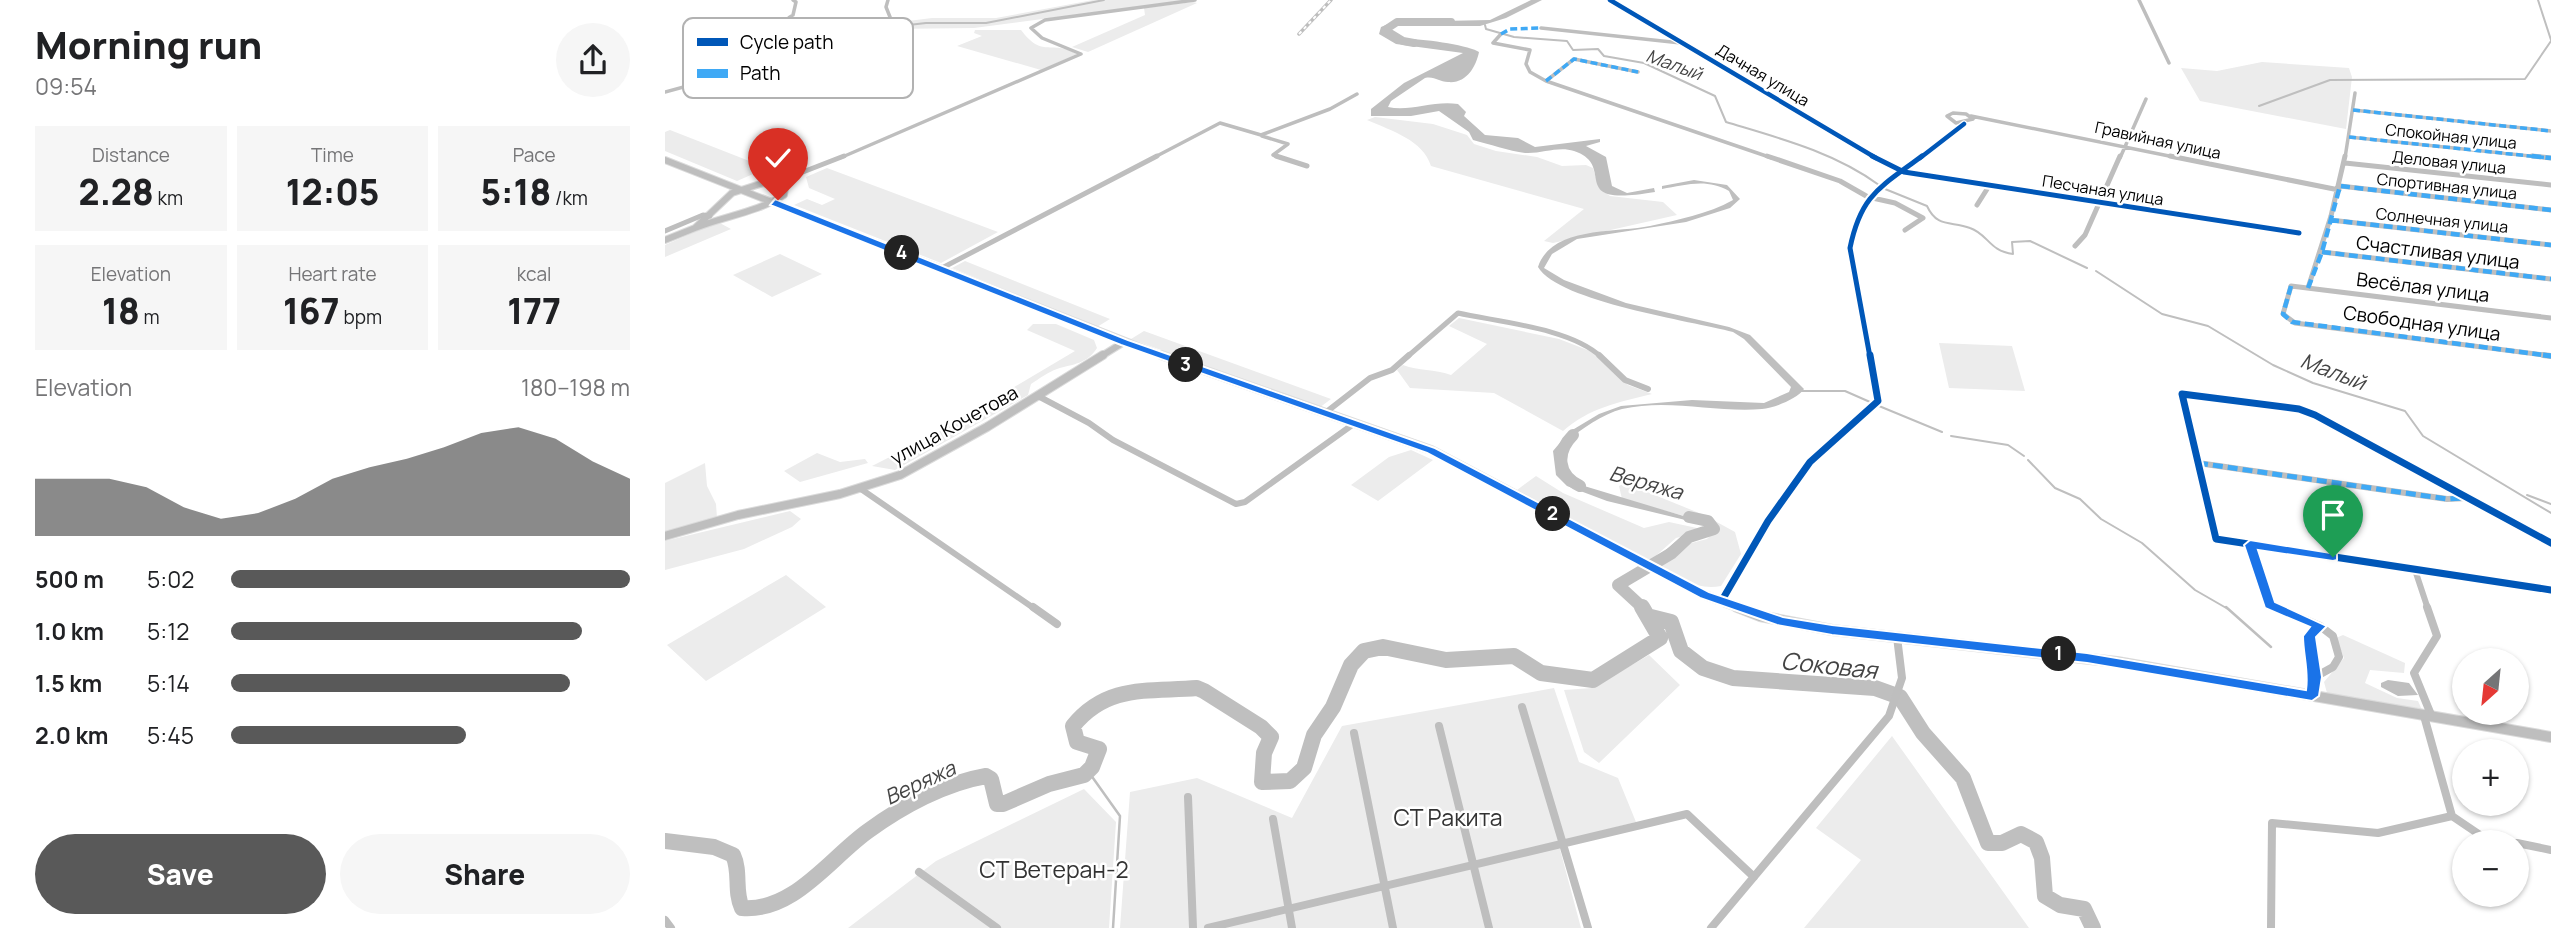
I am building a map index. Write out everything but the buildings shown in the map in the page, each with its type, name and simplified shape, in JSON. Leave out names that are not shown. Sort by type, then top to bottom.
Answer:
[{"type":"main road","points":[[665,160],[1125,342],[1437,453],[1721,602],[1791,624],[2087,658],[2551,737]]},
{"type":"main road","points":[[665,240],[694,229],[744,210],[773,203],[784,195],[785,188],[772,184],[740,190],[694,229]]},
{"type":"main road","points":[[723,203],[729,209],[744,210]]},
{"type":"main road","name":"улица Кочетова","points":[[665,536],[739,515],[861,489],[925,463],[1125,342]]},
{"type":"street","points":[[786,18],[793,15],[796,2],[793,0]]},
{"type":"street","points":[[888,0],[885,7],[890,18]]},
{"type":"street","points":[[772,184],[798,176],[1081,54],[1044,40],[1034,33],[1031,28],[1045,20],[1195,0]]},
{"type":"street","name":"Дачная улица","points":[[1610,0],[1856,148],[1904,172]]},
{"type":"street","points":[[2139,0],[2169,63]]},
{"type":"street","name":"Дачная улица","points":[[1541,28],[1595,38],[1646,38],[1683,43]]},
{"type":"street","points":[[1501,34],[1493,43],[1530,50],[1526,64],[1529,72],[1546,81],[1840,181],[1868,197],[1895,203],[1923,218],[1905,230]]},
{"type":"street","points":[[1546,81],[1572,60],[1638,72]]},
{"type":"street","points":[[665,92],[683,87]]},
{"type":"street","points":[[2308,288],[2322,252],[2340,188],[2355,93]]},
{"type":"street","points":[[1261,135],[1330,109],[1357,94]]},
{"type":"street","points":[[2075,246],[2085,235],[2146,99]]},
{"type":"street","points":[[2353,110],[2551,131]]},
{"type":"street","points":[[1721,602],[1768,521],[1810,462],[1878,401],[1850,248],[1853,233],[1868,197],[1964,124],[1972,121],[1971,116],[1960,113],[1947,116],[1951,121],[1964,124]]},
{"type":"street","name":"Гравийная улица","points":[[1971,116],[2340,188]]},
{"type":"street","points":[[940,269],[1220,123],[1288,144],[1273,155],[1307,166]]},
{"type":"street","name":"Спокойная улица","points":[[2349,138],[2551,158]]},
{"type":"street","name":"Деловая улица","points":[[2345,163],[2551,186]]},
{"type":"street","name":"Песчаная улица","points":[[1904,172],[2299,233]]},
{"type":"street","points":[[785,188],[798,176]]},
{"type":"street","points":[[1976,205],[1989,186]]},
{"type":"street","name":"Спортивная улица","points":[[2340,188],[2551,209]]},
{"type":"street","points":[[665,231],[703,215],[712,216]]},
{"type":"street","name":"Солнечная улица","points":[[2330,219],[2551,245]]},
{"type":"street","name":"Счастливая улица","points":[[2322,252],[2551,279]]},
{"type":"street","name":"Весёлая улица","points":[[2289,321],[2283,314],[2291,286],[2551,318]]},
{"type":"street","points":[[1325,413],[1370,378],[1392,370],[1458,313],[1563,336],[1594,350],[1625,380],[1648,389]]},
{"type":"street","name":"Свободная улица","points":[[2289,321],[2551,356]]},
{"type":"street","points":[[2551,543],[2299,409],[2182,394],[2216,540],[2551,590]]},
{"type":"street","points":[[1038,396],[1089,423],[1113,440],[1236,504],[1245,502],[1355,423]]},
{"type":"street","points":[[2198,463],[2447,499],[2467,498]]},
{"type":"street","points":[[861,489],[1057,624]]},
{"type":"street","points":[[2250,545],[2270,605],[2320,626],[2333,636],[2339,657],[2333,667],[2315,677]]},
{"type":"street","points":[[2415,570],[2437,635],[2414,673],[2428,716],[2452,816],[2474,830]]},
{"type":"street","points":[[2312,696],[2315,677],[2310,659],[2310,636],[2320,626]]},
{"type":"street","points":[[1711,928],[1889,716],[1904,680],[1905,664],[1897,637]]},
{"type":"street","points":[[1522,707],[1588,928]]},
{"type":"street","points":[[1439,726],[1489,928]]},
{"type":"street","points":[[1355,733],[1393,928]]},
{"type":"street","points":[[1188,797],[1193,928]]},
{"type":"street","points":[[1208,928],[1687,814],[1753,877]]},
{"type":"street","points":[[2271,928],[2271,823],[2378,833],[2452,816]]},
{"type":"street","points":[[1273,819],[1291,909],[1292,928]]},
{"type":"street","points":[[2529,845],[2551,850]]},
{"type":"street","points":[[919,872],[997,928]]},
{"type":"street","points":[[665,920],[671,928]]},
{"type":"green space","points":[[1093,0],[1186,0],[974,28],[913,29],[913,20],[996,18]]},
{"type":"green space","points":[[1197,3],[1088,52],[1072,47],[1145,15],[1144,8]]},
{"type":"green space","points":[[975,30],[1021,30],[1035,44],[1077,54],[1041,70],[957,46],[982,36],[974,33]]},
{"type":"green space","points":[[2262,62],[2349,68],[2352,77],[2346,129],[2200,101],[2181,68],[2217,71]]},
{"type":"green space","points":[[1375,117],[1433,124],[1467,135],[1474,144],[1496,151],[1537,157],[1562,166],[1586,165],[1593,168],[1599,188],[1610,196],[1663,202],[1677,215],[1553,243],[1544,241],[1584,209],[1431,166],[1427,157],[1414,143],[1367,120]]},
{"type":"green space","points":[[670,130],[767,168],[737,181],[665,151],[665,132]]},
{"type":"green space","points":[[827,168],[998,232],[941,263],[794,205],[807,199],[822,205],[835,199],[809,188],[806,177]]},
{"type":"green space","points":[[718,222],[731,229],[665,257],[665,245]]},
{"type":"green space","points":[[780,254],[822,274],[772,297],[733,275]]},
{"type":"green space","points":[[965,261],[1110,319],[1097,327],[952,268]]},
{"type":"green space","points":[[1459,318],[1559,339],[1590,351],[1628,385],[1652,394],[1594,411],[1563,431],[1494,393],[1410,388],[1397,370],[1403,365],[1451,375],[1487,344],[1449,326]]},
{"type":"green space","points":[[1033,324],[1056,324],[1094,340],[1097,348],[1084,360],[1054,370],[1031,384],[1028,395],[895,470],[872,466],[935,434],[1075,351],[1027,330]]},
{"type":"green space","points":[[1144,331],[1331,399],[1319,408],[1131,339]]},
{"type":"green space","points":[[1939,343],[2012,346],[2025,391],[1949,388]]},
{"type":"green space","points":[[1411,450],[1433,460],[1378,501],[1351,485],[1389,457]]},
{"type":"green space","points":[[817,453],[840,462],[865,459],[868,463],[800,482],[784,471]]},
{"type":"green space","points":[[705,463],[707,486],[716,504],[717,518],[665,532],[665,483]]},
{"type":"green space","points":[[1536,476],[1563,493],[1644,528],[1669,522],[1697,528],[1699,532],[1676,538],[1650,561],[1517,490]]},
{"type":"green space","points":[[1625,483],[1704,515],[1735,532],[1741,554],[1721,586],[1697,585],[1660,567],[1684,545],[1707,539],[1715,531],[1703,521],[1622,499],[1619,486]]},
{"type":"green space","points":[[790,511],[801,519],[792,527],[744,549],[665,570],[665,541]]},
{"type":"green space","points":[[786,575],[826,607],[706,681],[667,645]]},
{"type":"green space","points":[[2343,635],[2405,663],[2404,673],[2370,670],[2365,683],[2397,698],[2418,701],[2422,710],[2327,693],[2324,682],[2344,658],[2336,638]]},
{"type":"green space","points":[[1649,655],[1680,685],[1599,763],[1584,752],[1564,690],[1592,688]]},
{"type":"green space","name":"СТ Ракита","points":[[1554,688],[1579,762],[1618,778],[1636,822],[1558,842],[1581,928],[1120,928],[1130,792],[1197,778],[1292,818],[1342,726]]},
{"type":"green space","points":[[1892,736],[2029,928],[1804,928],[1861,860],[1816,828]]},
{"type":"green space","name":"СТ Ветеран-2","points":[[1084,789],[1116,822],[1109,928],[848,928],[936,861]]},
{"type":"shaded area","points":[[1531,0],[1542,0],[1506,18],[1480,26],[1387,26],[1383,32],[1398,40],[1439,42],[1479,52],[1473,69],[1465,77],[1454,82],[1425,78],[1391,101],[1388,107],[1458,104],[1466,112],[1464,116],[1485,135],[1518,138],[1535,147],[1600,139],[1600,142],[1586,146],[1606,157],[1612,186],[1627,193],[1654,188],[1655,192],[1610,194],[1601,190],[1593,166],[1587,158],[1574,151],[1562,149],[1525,153],[1473,140],[1469,132],[1439,111],[1411,116],[1371,116],[1371,109],[1404,83],[1463,53],[1396,44],[1379,34],[1381,27],[1393,22],[1490,20]]},
{"type":"shaded area","points":[[1694,180],[1727,185],[1740,199],[1730,208],[1686,222],[1577,239],[1552,254],[1544,268],[1564,280],[1626,303],[1729,327],[1750,335],[1804,389],[1785,402],[1762,409],[1657,405],[1622,409],[1607,414],[1566,442],[1561,457],[1565,478],[1571,482],[1710,524],[1710,532],[1686,539],[1660,562],[1655,559],[1682,536],[1705,530],[1706,525],[1607,501],[1567,486],[1556,475],[1553,451],[1569,432],[1599,414],[1621,406],[1692,400],[1764,403],[1789,392],[1791,387],[1744,339],[1733,332],[1598,300],[1551,279],[1538,267],[1545,254],[1556,244],[1570,238],[1650,226],[1703,213],[1733,200],[1729,191],[1712,185],[1696,184],[1662,189],[1662,186]]},
{"type":"shaded area","points":[[2388,680],[2409,683],[2418,695],[2398,696],[2381,687],[2381,683]]},
{"type":"waterway","points":[[913,24],[986,23],[1104,0]]},
{"type":"waterway","points":[[2538,0],[2551,40]]},
{"type":"waterway","name":"Веряжа","points":[[1414,43],[1403,41],[1385,30],[1397,22],[1451,22]]},
{"type":"waterway","name":"Малый","points":[[1485,25],[1486,29],[1514,37],[1567,41],[1573,50],[1598,49],[1604,56],[1644,63],[1715,96],[1726,122],[1825,155],[1844,163],[1879,185]]},
{"type":"waterway","points":[[2259,106],[2330,80],[2525,79],[2551,41]]},
{"type":"waterway","name":"Малый","points":[[1885,189],[1927,206],[1940,221],[1976,231],[1999,250],[2013,254],[2012,242],[2030,241],[2087,268]]},
{"type":"waterway","name":"Малый","points":[[2096,271],[2162,314],[2208,326],[2273,365],[2313,383],[2405,411],[2423,436],[2551,513]]},
{"type":"waterway","points":[[1801,391],[1845,391],[1870,402]]},
{"type":"waterway","points":[[1879,406],[1942,432]]},
{"type":"waterway","name":"Веряжа","points":[[1573,435],[1564,449],[1562,463],[1567,476],[1580,486]]},
{"type":"waterway","points":[[1951,436],[2008,445],[2024,456]]},
{"type":"waterway","points":[[2028,460],[2055,488],[2080,499],[2101,519],[2142,543],[2195,590],[2228,609]]},
{"type":"waterway","points":[[2527,495],[2551,504]]},
{"type":"waterway","name":"Веряжа","points":[[1642,607],[1618,585],[1672,553],[1689,537],[1714,529],[1708,521],[1689,517]]},
{"type":"waterway","name":"Веряжа","points":[[665,841],[714,847],[733,855],[742,908],[761,907],[795,893],[868,831],[909,804],[940,790],[986,776],[991,779],[997,804],[1003,804],[1049,784],[1084,775],[1092,767],[1099,749],[1077,742],[1073,726],[1086,712],[1100,703],[1114,697],[1145,691],[1197,688],[1204,691],[1261,727],[1271,737],[1264,753],[1262,782],[1290,781],[1304,768],[1314,735],[1333,707],[1351,665],[1364,651],[1383,647],[1446,660],[1514,656],[1541,673],[1593,680],[1660,638],[1642,607]]},
{"type":"waterway","points":[[2226,607],[2271,647]]},
{"type":"waterway","name":"Соковая","points":[[1651,617],[1671,622],[1681,651],[1703,668],[1733,678],[1875,688],[1900,697],[1923,733],[1963,778],[1988,843],[2002,843],[2021,834],[2036,842],[2042,858],[2045,896],[2060,905],[2084,909],[2093,928]]},
{"type":"waterway","points":[[1088,771],[1120,816],[1113,928]]},
{"type":"railway","points":[[1299,34],[1331,0]]},
{"type":"marked path","points":[[1501,34],[1510,29],[1541,28]]},
{"type":"marked path","points":[[1546,81],[1574,59],[1638,72]]},
{"type":"marked path","points":[[2353,110],[2551,131]]},
{"type":"marked path","points":[[2349,137],[2551,158]]},
{"type":"marked path","points":[[2308,288],[2322,252],[2340,186],[2551,210]]},
{"type":"marked path","points":[[2330,220],[2551,245]]},
{"type":"marked path","points":[[2322,252],[2551,279]]},
{"type":"marked path","points":[[2291,286],[2283,314],[2292,322],[2551,356]]},
{"type":"marked path","points":[[2198,463],[2447,499],[2465,498]]},
{"type":"cycle path","points":[[1610,0],[1856,148],[1904,172],[2299,233]]},
{"type":"cycle path","points":[[1721,602],[1768,521],[1810,462],[1878,401],[1850,248],[1853,233],[1868,197],[1964,124]]},
{"type":"cycle path","points":[[2551,543],[2315,415],[2299,409],[2182,394],[2216,539],[2551,590]]},
{"type":"route","points":[[778,200],[773,203],[1125,342],[1431,450],[1705,595],[1781,622],[2087,658],[2312,696],[2315,677],[2310,659],[2310,636],[2320,626],[2278,611],[2270,605],[2266,600],[2250,545],[2333,557]]}]
